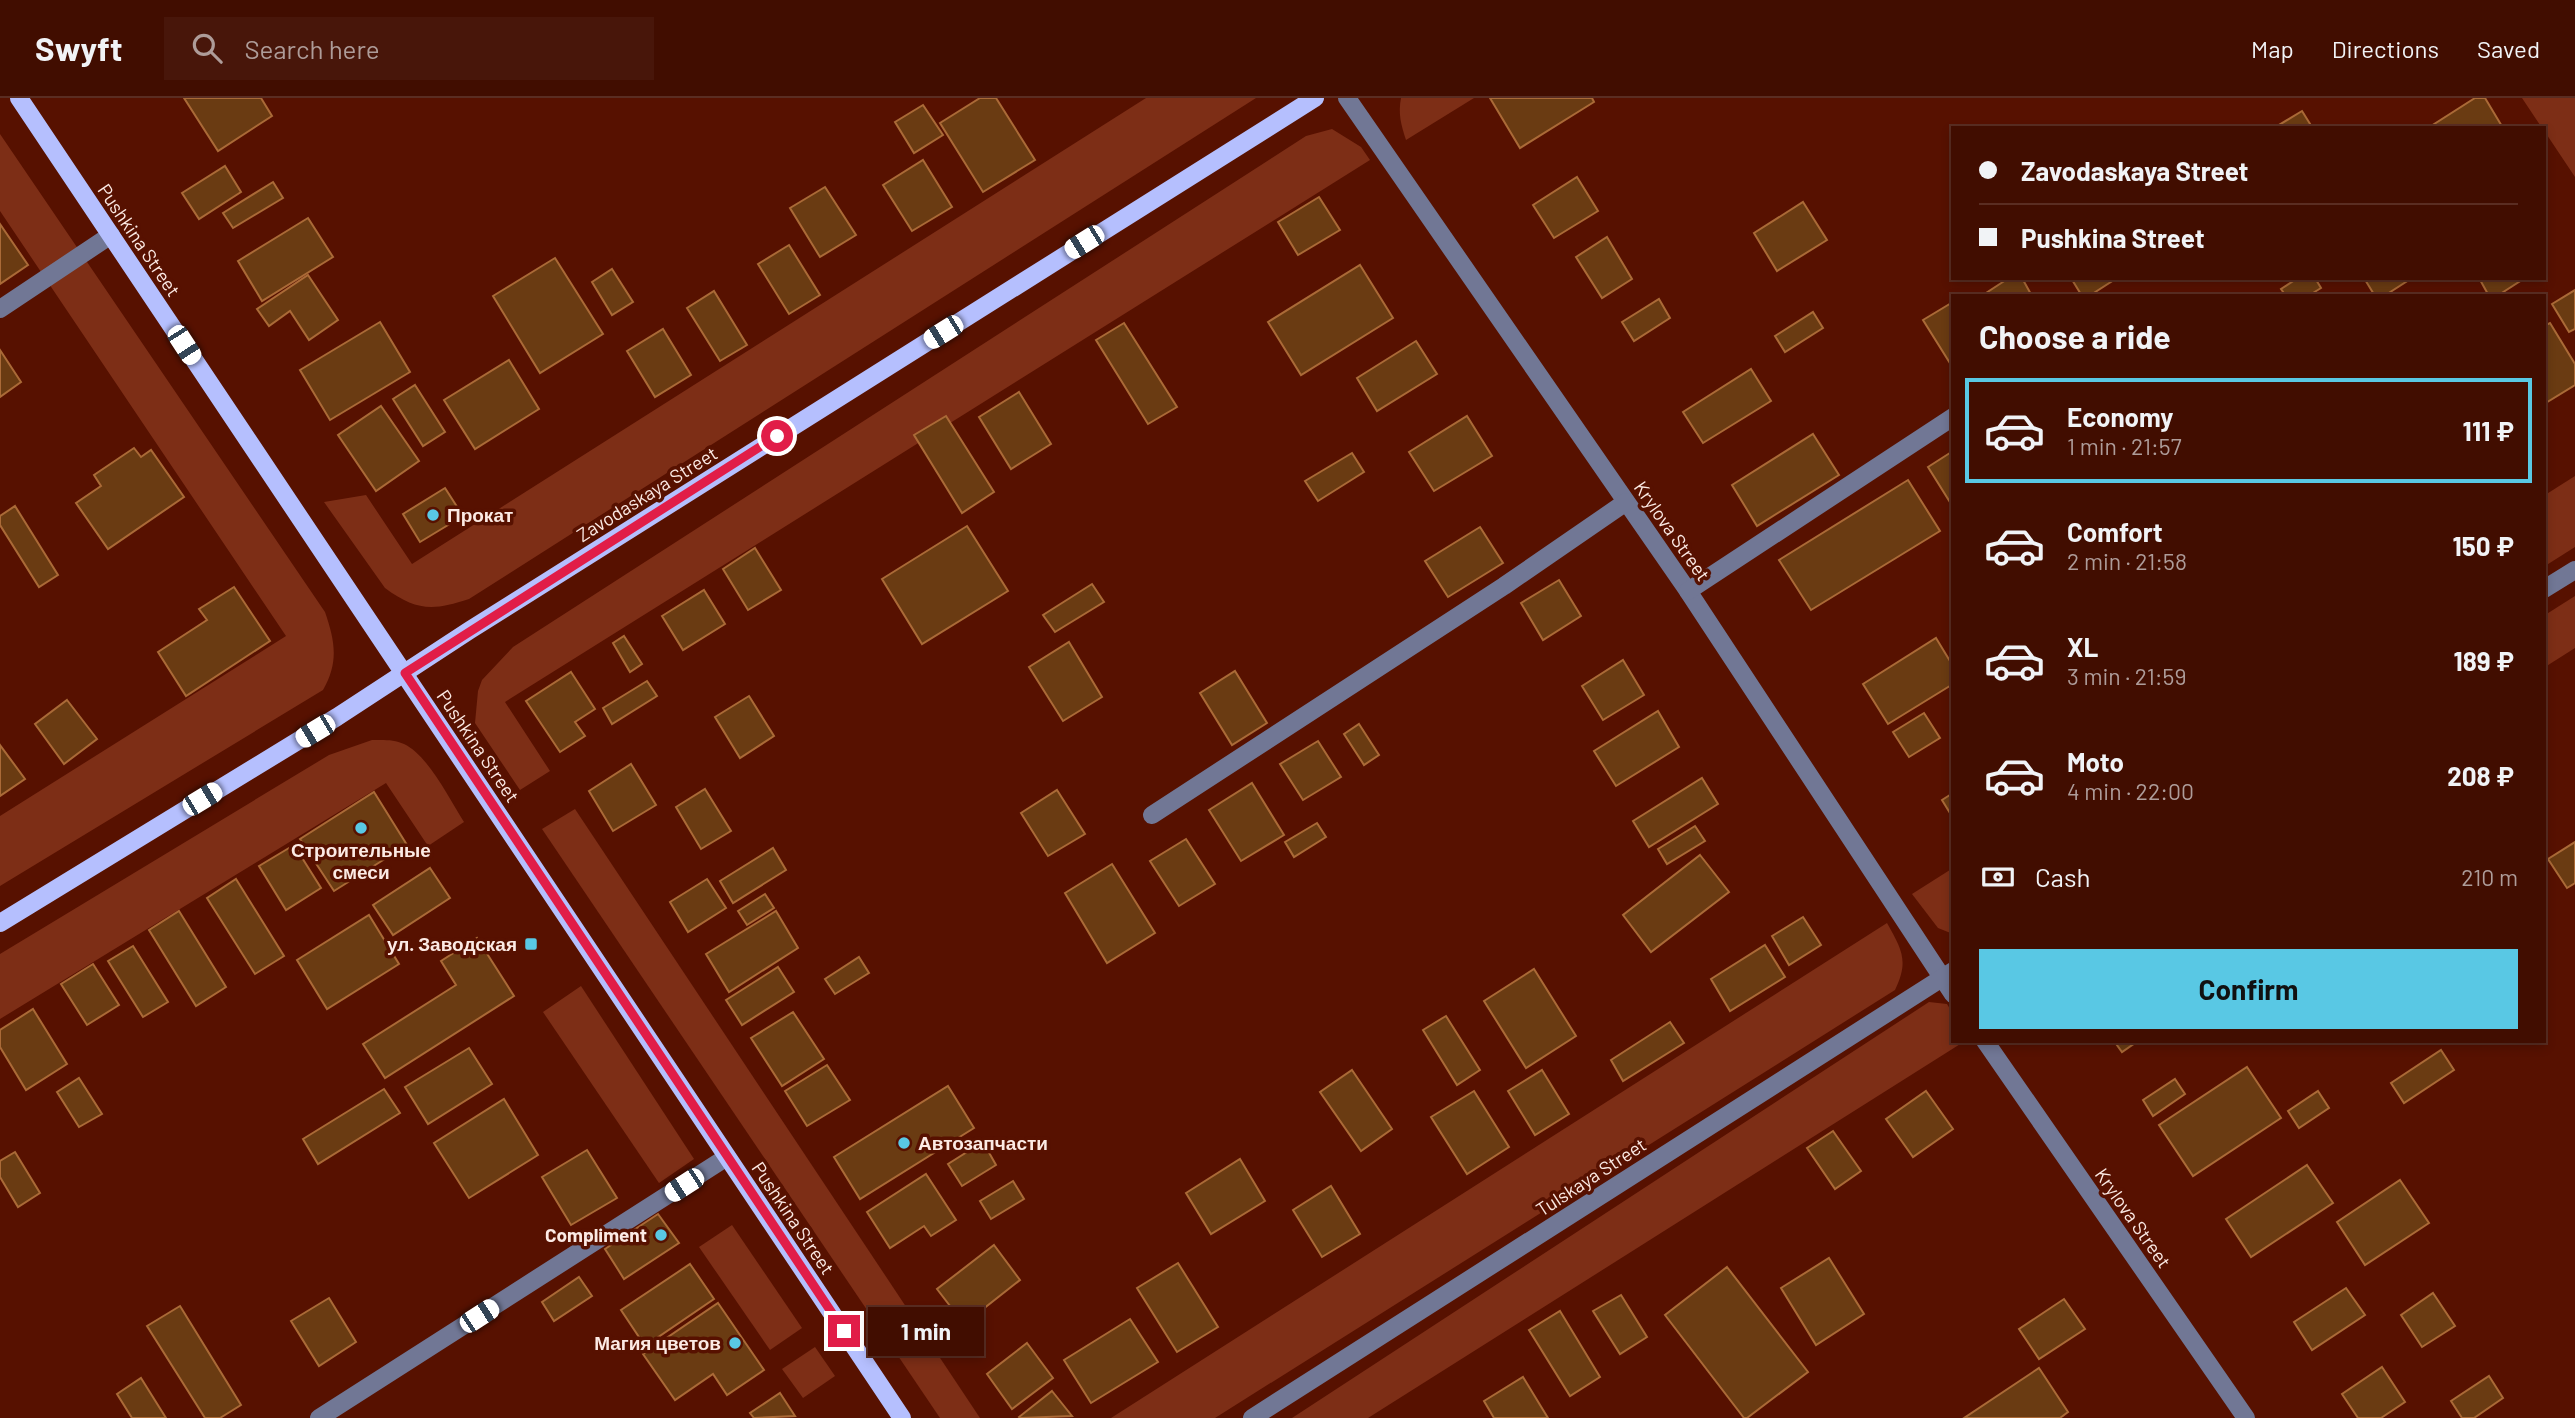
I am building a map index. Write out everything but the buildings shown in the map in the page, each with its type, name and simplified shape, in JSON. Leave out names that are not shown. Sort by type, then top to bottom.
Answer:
[{"type":"main road","name":"Pushkina Street","points":[[19,98],[902,1418]]},
{"type":"main road","name":"Zavodaskaya Street","points":[[0,923],[405,673],[1315,98]]},
{"type":"street","name":"Krylova Street","points":[[1347,98],[1688,592],[1947,975]]},
{"type":"street","points":[[0,309],[111,235]]},
{"type":"street","points":[[1688,592],[1951,418]]},
{"type":"street","points":[[1152,815],[1481,601],[1626,502]]},
{"type":"street","points":[[2546,589],[2575,570]]},
{"type":"street","name":"Tulskaya Street","points":[[1252,1418],[1947,975]]},
{"type":"street","name":"Krylova Street","points":[[1986,1043],[2246,1418]]},
{"type":"street","points":[[319,1418],[727,1157]]},
{"type":"shaded area","points":[[1146,98],[1256,98],[469,599],[445,606],[425,607],[396,596],[385,588],[324,502],[366,495],[412,564]]},
{"type":"shaded area","points":[[1401,98],[1474,98],[1406,140],[1400,119]]},
{"type":"shaded area","points":[[2522,98],[2575,98],[2575,177],[2546,134],[2546,126],[2541,126]]},
{"type":"shaded area","points":[[1332,129],[1361,147],[1370,160],[505,702],[550,771],[520,790],[475,723],[478,691],[482,680],[513,647],[1306,136]]},
{"type":"shaded area","points":[[0,134],[325,612],[334,651],[331,670],[323,690],[0,886],[0,816],[286,636],[0,211]]},
{"type":"shaded area","points":[[2575,476],[2575,547],[2546,565],[2546,494]]},
{"type":"shaded area","points":[[2575,596],[2575,648],[2546,666],[2546,614]]},
{"type":"shaded area","points":[[372,740],[396,741],[422,758],[464,822],[428,846],[386,783],[0,1019],[0,954],[329,755]]},
{"type":"shaded area","points":[[575,809],[980,1418],[940,1418],[542,829]]},
{"type":"shaded area","points":[[1951,869],[1951,933],[1938,928],[1912,894]]},
{"type":"shaded area","points":[[1887,923],[1897,941],[1903,963],[1895,990],[1215,1418],[1111,1418]]},
{"type":"shaded area","points":[[581,986],[694,1159],[659,1183],[543,1012]]},
{"type":"shaded area","points":[[1929,1002],[1947,1004],[1951,1011],[1951,1043],[1962,1043],[1368,1418],[1292,1418]]},
{"type":"shaded area","points":[[732,1225],[802,1328],[770,1350],[699,1247]]},
{"type":"shaded area","points":[[815,1347],[835,1376],[803,1398],[782,1369]]},
{"type":"place","name":"Прокат","points":[[433,515]]},
{"type":"place","name":"Строительные смеси","points":[[361,828]]},
{"type":"place","name":"ул. Заводская","points":[[531,944]]},
{"type":"place","name":"Автозапчасти","points":[[904,1143]]},
{"type":"place","name":"Compliment","points":[[661,1235]]},
{"type":"place","name":"Магия цветов","points":[[735,1343]]},
{"type":"route","points":[[777,436],[405,673],[844,1331]]}]
